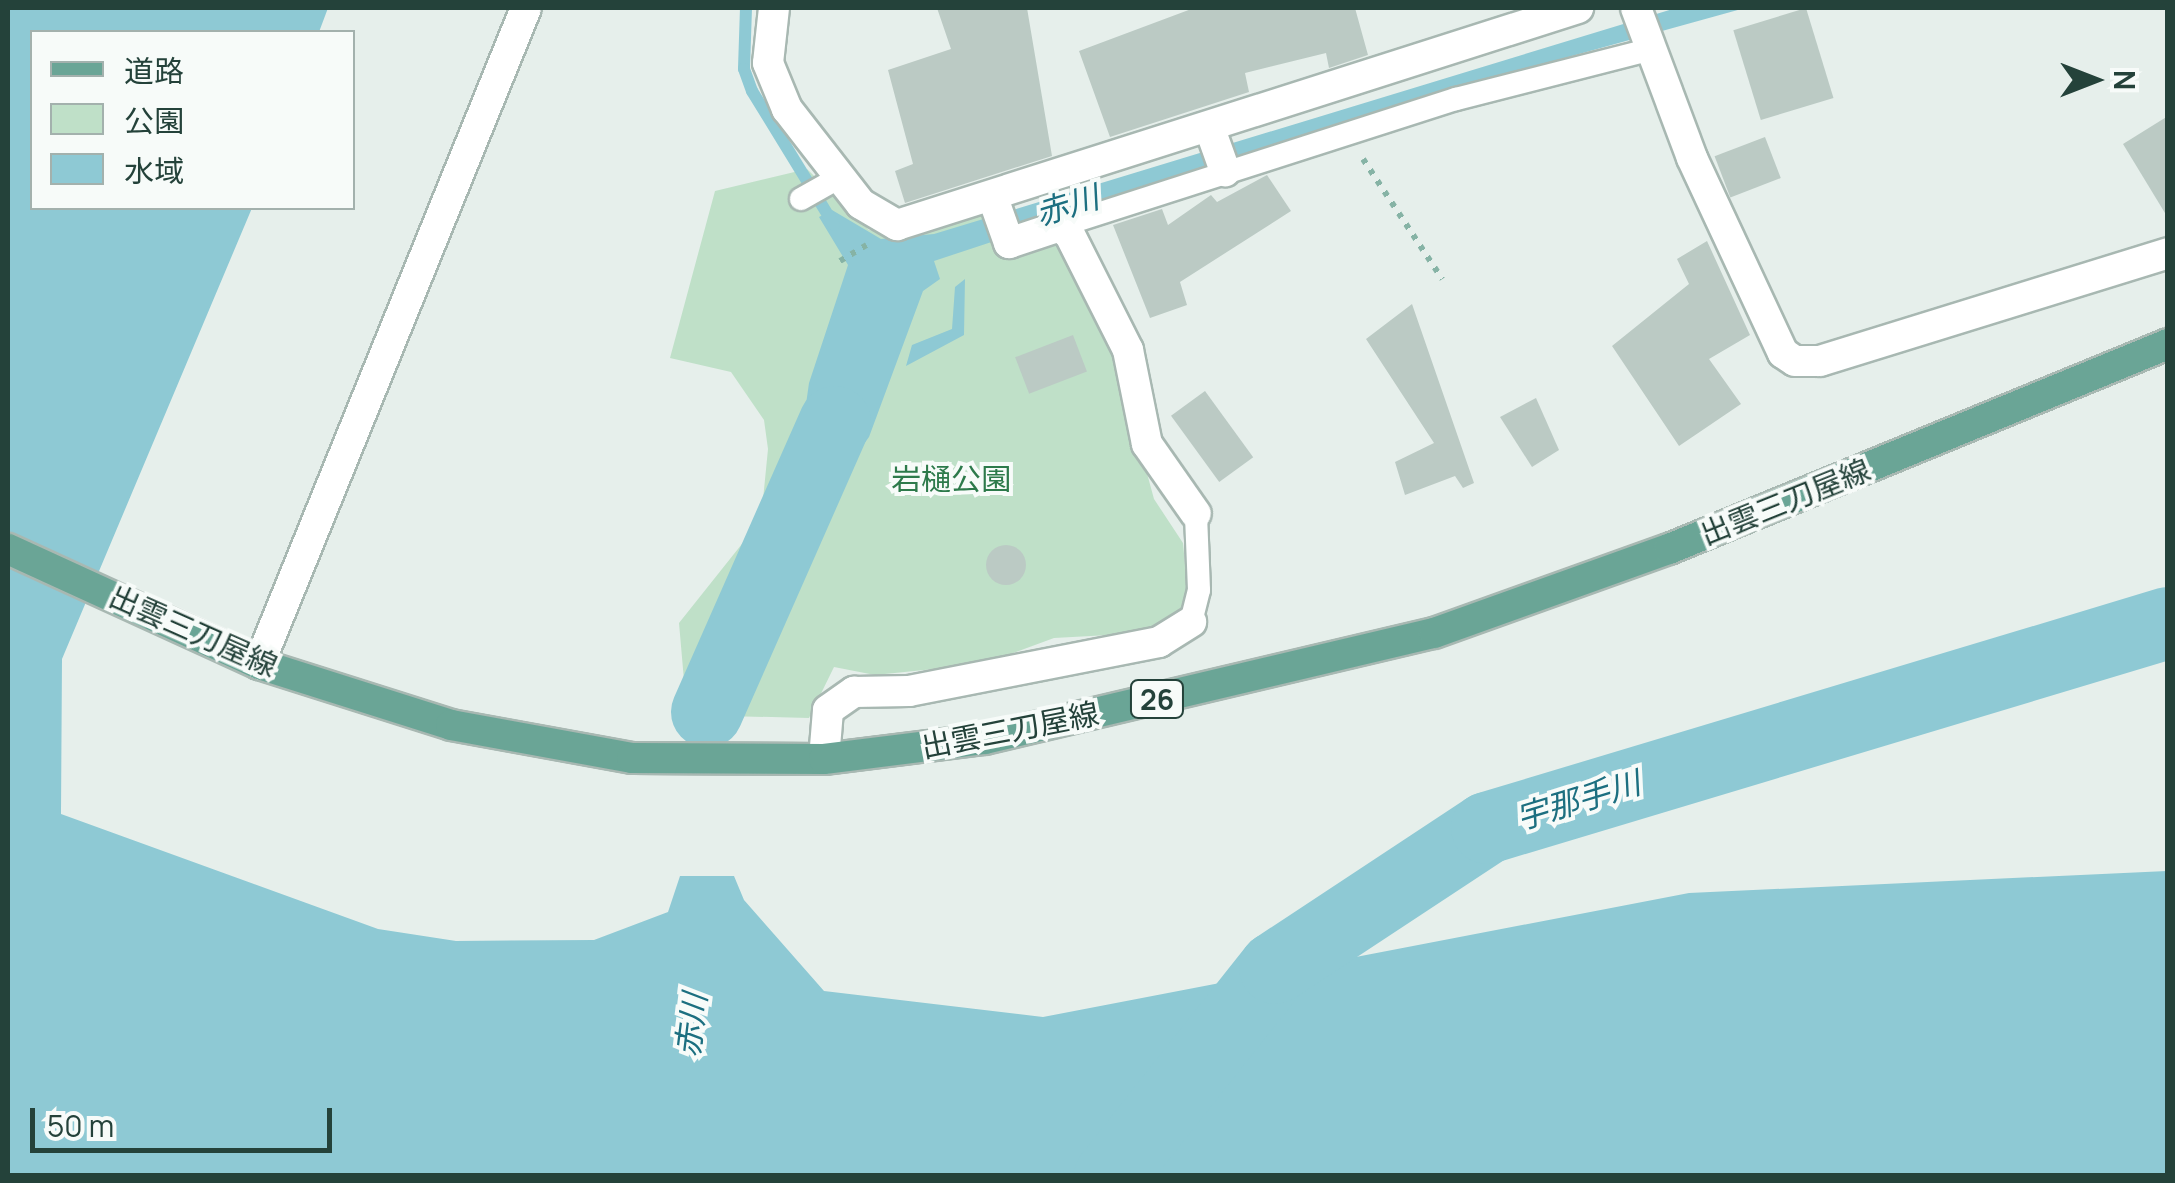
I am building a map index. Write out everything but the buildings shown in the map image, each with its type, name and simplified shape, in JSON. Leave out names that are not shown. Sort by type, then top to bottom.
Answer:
[{"type":"main road","name":"出雲三刀屋線","points":[[8,549],[259,664],[549,749],[824,759],[984,739],[1434,633],[1669,549],[2168,344]]},
{"type":"street","points":[[259,664],[526,8]]},
{"type":"street","points":[[774,8],[774,87],[818,190],[897,225],[1000,215],[1218,151],[1578,8]]},
{"type":"street","points":[[1637,11],[1692,158],[1783,353],[1795,360],[1820,361],[2168,253]]},
{"type":"street","points":[[1000,215],[1010,243],[1060,226],[1121,330],[1147,444],[1196,514]]},
{"type":"street","points":[[824,759],[828,710],[854,692],[909,690],[1159,642],[1191,622]]},
{"type":"lane","points":[[1060,226],[1218,151],[1346,133],[1650,46]]},
{"type":"lane","points":[[1191,622],[1200,590],[1196,514]]},
{"type":"path","points":[[1346,133],[1442,279]]},
{"type":"green space","name":"岩樋公園","points":[[807,169],[869,230],[913,234],[1014,205],[1023,232],[1063,246],[1109,334],[1154,499],[1183,543],[1189,606],[1146,633],[1054,638],[983,664],[875,675],[834,667],[809,718],[687,715],[679,623],[761,520],[768,449],[764,420],[731,372],[670,358],[715,191]]},
{"type":"water","points":[[8,8],[328,8],[320,30],[30,30],[30,210],[251,210],[62,659],[61,814],[378,929],[456,941],[594,940],[668,912],[680,876],[734,876],[744,900],[824,991],[1043,1017],[1689,893],[2167,871],[2167,1175],[8,1175]]},
{"type":"water","points":[[1676,8],[1745,8],[1456,88],[934,261],[940,279],[923,291],[869,437],[819,505],[791,510],[809,383],[848,265],[819,217],[832,210],[881,239],[934,234]]},
{"type":"water","points":[[965,279],[964,335],[906,366],[912,345],[952,329],[955,287]]},
{"type":"waterway","points":[[746,8],[744,69],[752,91],[834,225]]},
{"type":"waterway","name":"赤川","points":[[707,712],[835,422]]},
{"type":"waterway","name":"宇那手川","points":[[1110,1176],[1275,968],[1487,828],[2168,623]]}]
